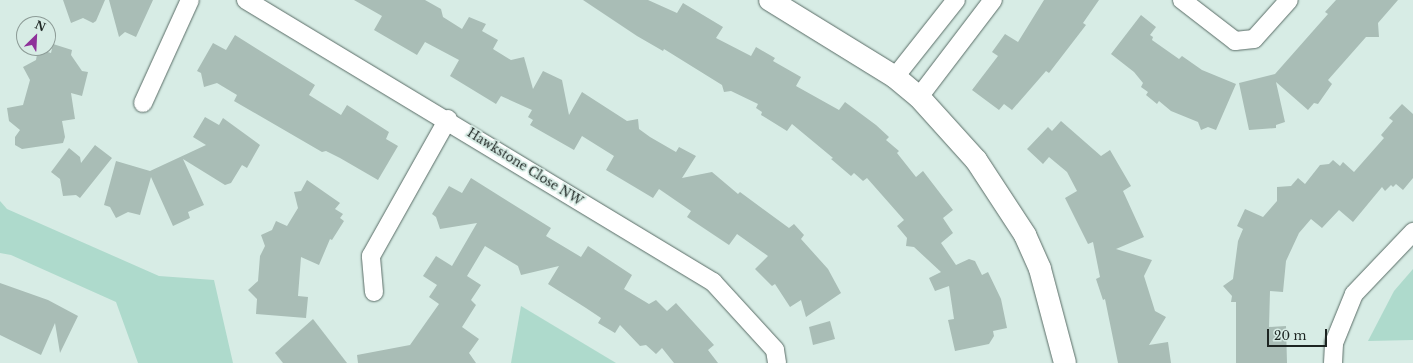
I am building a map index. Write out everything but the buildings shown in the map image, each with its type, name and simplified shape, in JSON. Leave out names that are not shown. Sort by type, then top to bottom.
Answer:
[{"type":"street","points":[[143,103],[190,0]]},
{"type":"street","name":"Hawkstone Close NW","points":[[246,0],[448,120],[713,282],[775,350],[777,363]]},
{"type":"street","points":[[770,0],[895,77],[919,97],[976,160],[1025,235],[1040,270],[1065,363]]},
{"type":"street","points":[[895,77],[956,0]]},
{"type":"street","points":[[919,97],[993,0]]},
{"type":"street","points":[[1182,0],[1235,41],[1254,39],[1288,0]]},
{"type":"street","points":[[374,292],[371,256],[448,120]]},
{"type":"street","points":[[1333,363],[1334,343],[1354,294],[1413,232]]},
{"type":"green space","points":[[0,201],[7,209],[159,276],[214,280],[233,363],[138,363],[116,302],[11,255],[0,253]]},
{"type":"green space","points":[[1413,269],[1413,340],[1368,341],[1394,291]]},
{"type":"green space","points":[[521,306],[616,363],[511,363]]}]
